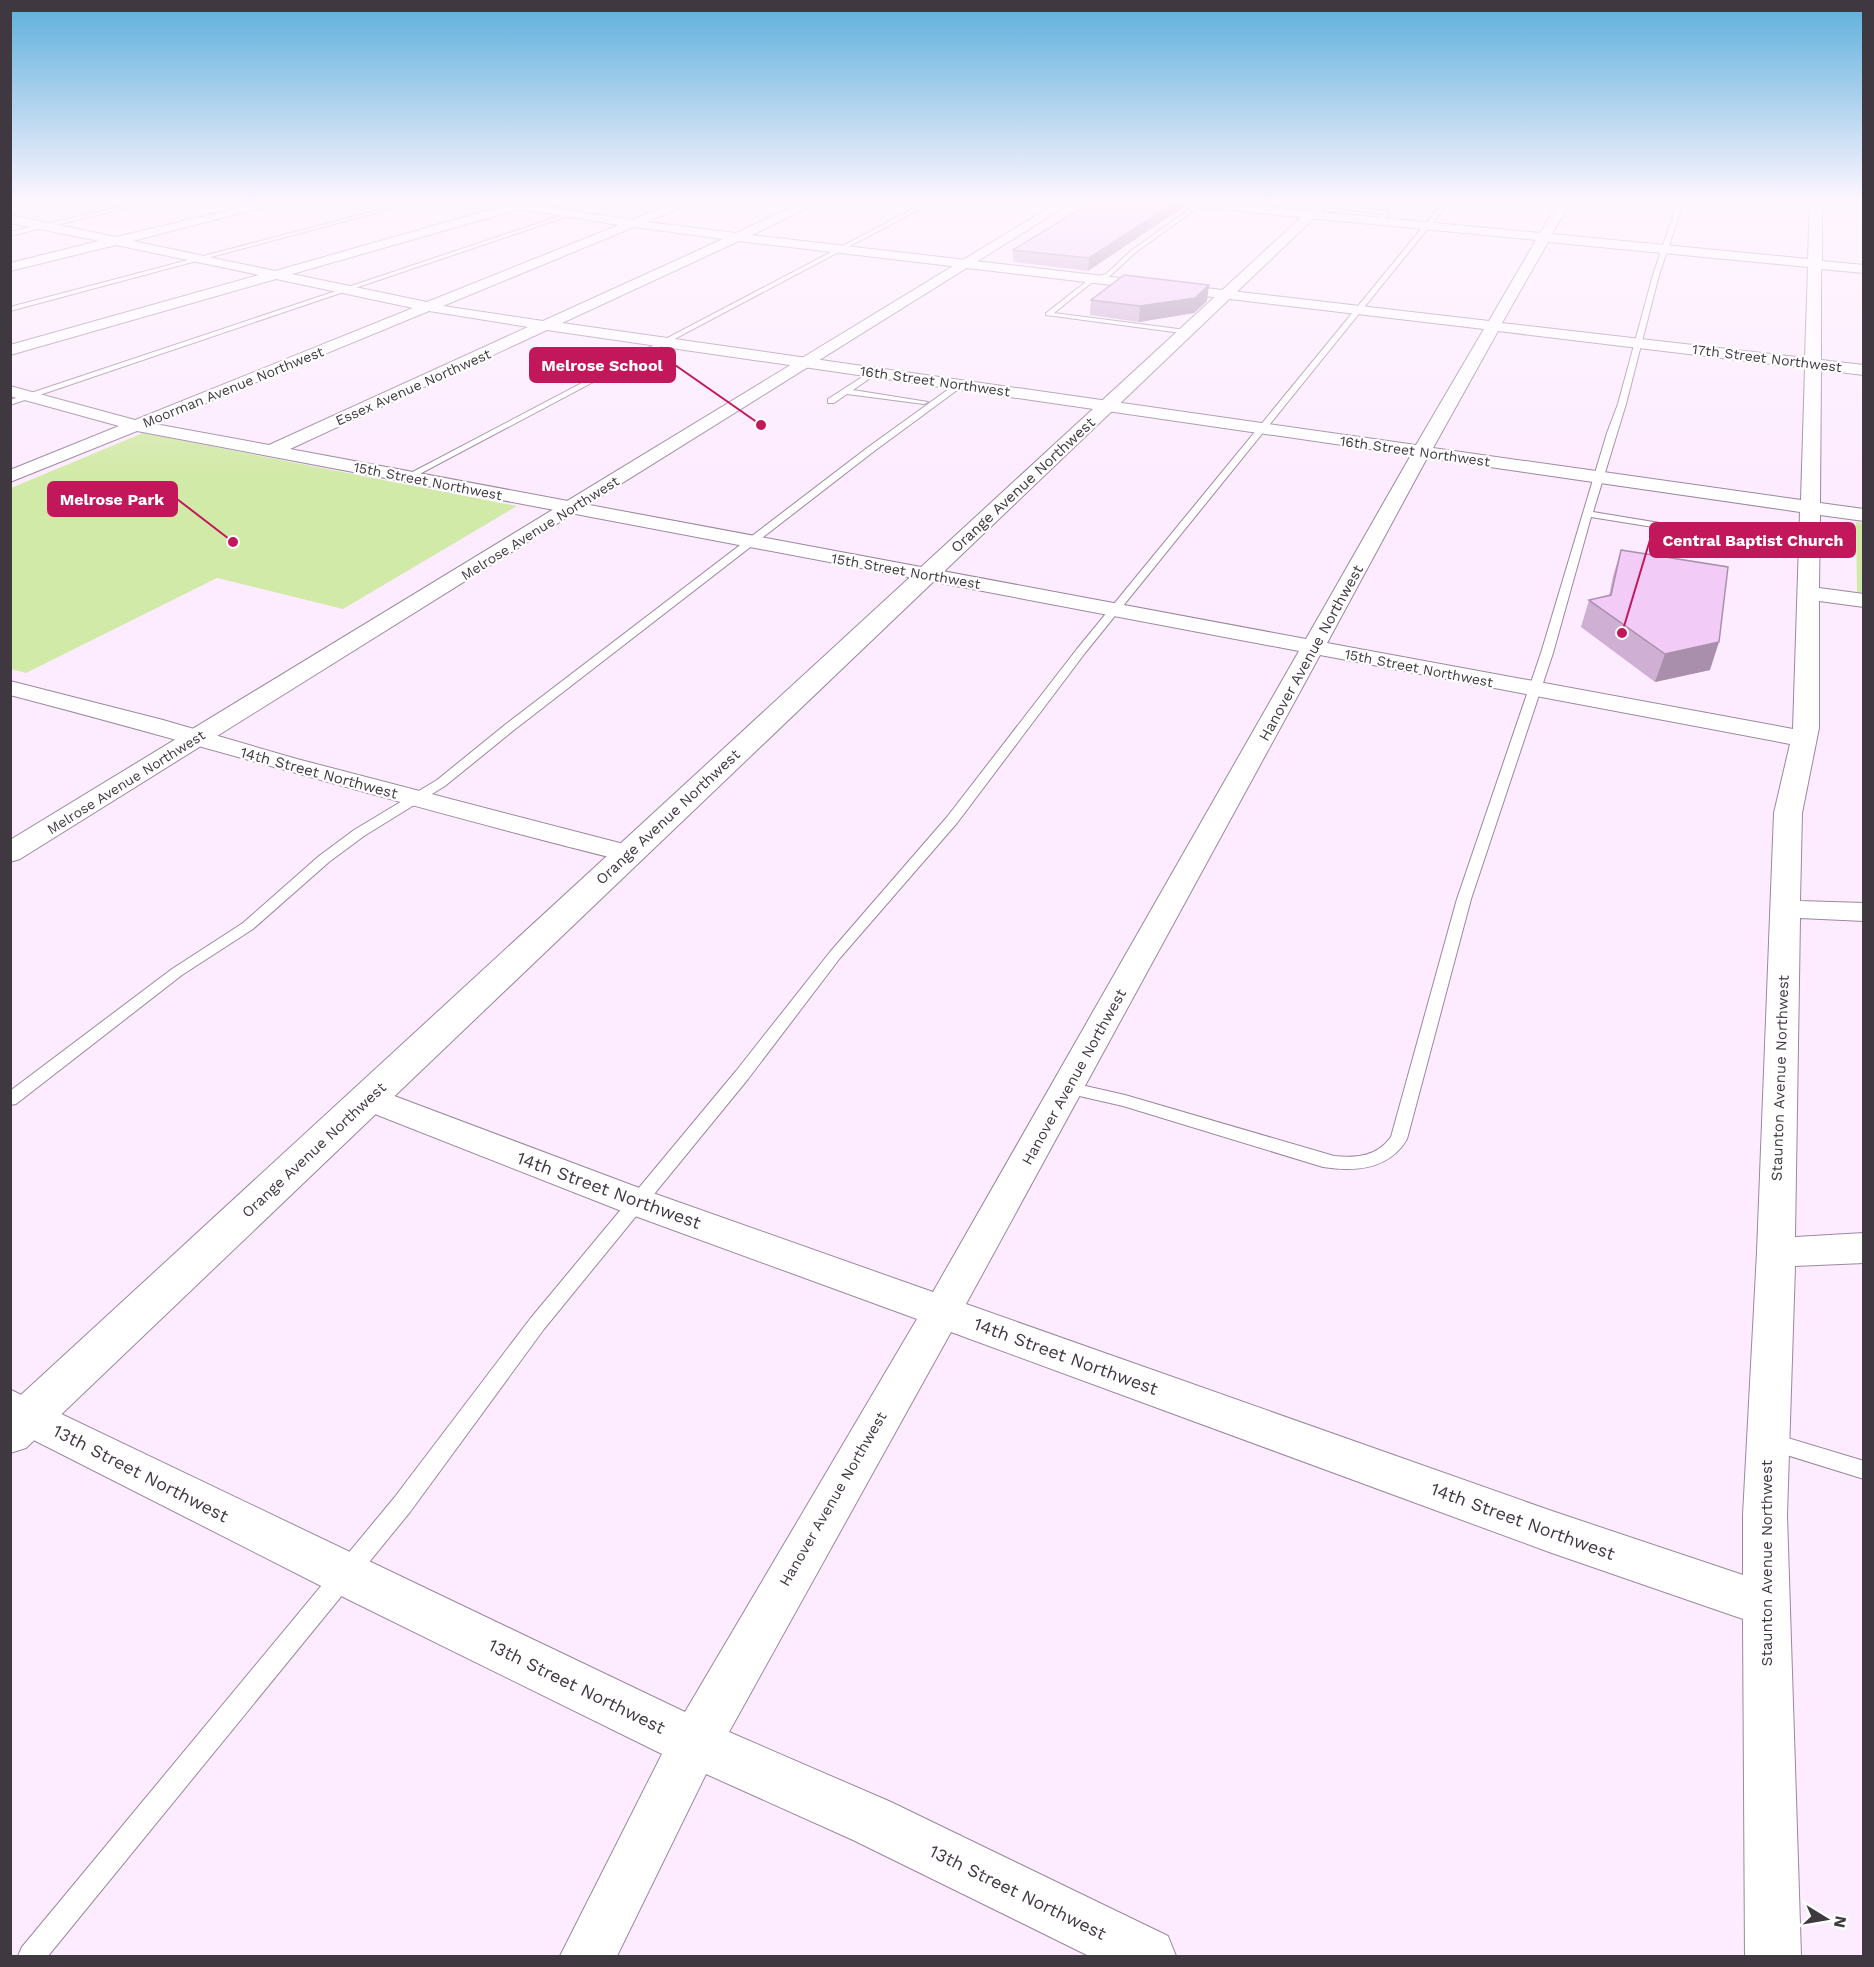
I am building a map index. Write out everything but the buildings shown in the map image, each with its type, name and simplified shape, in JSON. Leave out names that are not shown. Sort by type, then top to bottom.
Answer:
[{"type":"main road","name":"Melrose Avenue Northwest","points":[[10,853],[919,293]]},
{"type":"main road","name":"Orange Avenue Northwest","points":[[17,1419],[369,1099],[1226,294]]},
{"type":"street","points":[[10,350],[216,293]]},
{"type":"street","name":"16th Street Northwest","points":[[353,293],[547,326],[1863,515]]},
{"type":"street","name":"Moorman Avenue Northwest","points":[[10,477],[461,293]]},
{"type":"street","name":"Essex Avenue Northwest","points":[[272,452],[618,293]]},
{"type":"street","name":"17th Street Northwest","points":[[1215,293],[1863,370]]},
{"type":"street","name":"Hanover Avenue Northwest","points":[[588,1956],[695,1743],[1068,1088],[1511,293]]},
{"type":"street","name":"Staunton Avenue Northwest","points":[[1773,1956],[1765,1515],[1776,1252],[1788,813],[1804,739],[1810,592],[1815,293]]},
{"type":"street","name":"15th Street Northwest","points":[[17,397],[137,426],[272,452],[1804,739]]},
{"type":"street","points":[[1810,592],[1863,601]]},
{"type":"street","name":"14th Street Northwest","points":[[10,688],[417,800],[629,854]]},
{"type":"street","points":[[1785,909],[1863,912]]},
{"type":"street","name":"14th Street Northwest","points":[[369,1099],[637,1202],[1549,1531],[1766,1605]]},
{"type":"street","points":[[1776,1252],[1863,1248]]},
{"type":"street","name":"13th Street Northwest","points":[[17,1419],[695,1743],[872,1821],[1148,1956]]},
{"type":"lane","points":[[10,309],[70,293]]},
{"type":"lane","points":[[17,397],[338,293]]},
{"type":"lane","points":[[409,476],[757,293]]},
{"type":"lane","points":[[1075,293],[1048,314],[1186,332]]},
{"type":"lane","points":[[31,1956],[402,1505],[537,1324],[742,1075],[835,955],[959,811],[1114,610],[1372,293]]},
{"type":"lane","points":[[1068,1088],[1125,1101],[1323,1161],[1344,1164],[1368,1162],[1391,1151],[1399,1139],[1464,900],[1534,690],[1622,404],[1652,293]]},
{"type":"lane","points":[[831,401],[873,372]]},
{"type":"lane","points":[[10,1100],[177,972],[248,926],[359,832],[417,800],[750,542],[960,385]]},
{"type":"lane","points":[[846,391],[924,402]]},
{"type":"lane","points":[[1587,514],[1811,551]]},
{"type":"lane","points":[[1768,1441],[1863,1470]]},
{"type":"green space","points":[[143,433],[517,506],[343,609],[217,578],[26,673],[11,669],[11,488]]},
{"type":"green space","points":[[1856,522],[1863,523],[1863,593],[1857,592]]},
{"type":"place","name":"Melrose School","points":[[761,425]]},
{"type":"place","name":"Melrose Park","points":[[233,542]]},
{"type":"place","name":"Central Baptist Church","points":[[1622,633]]}]
